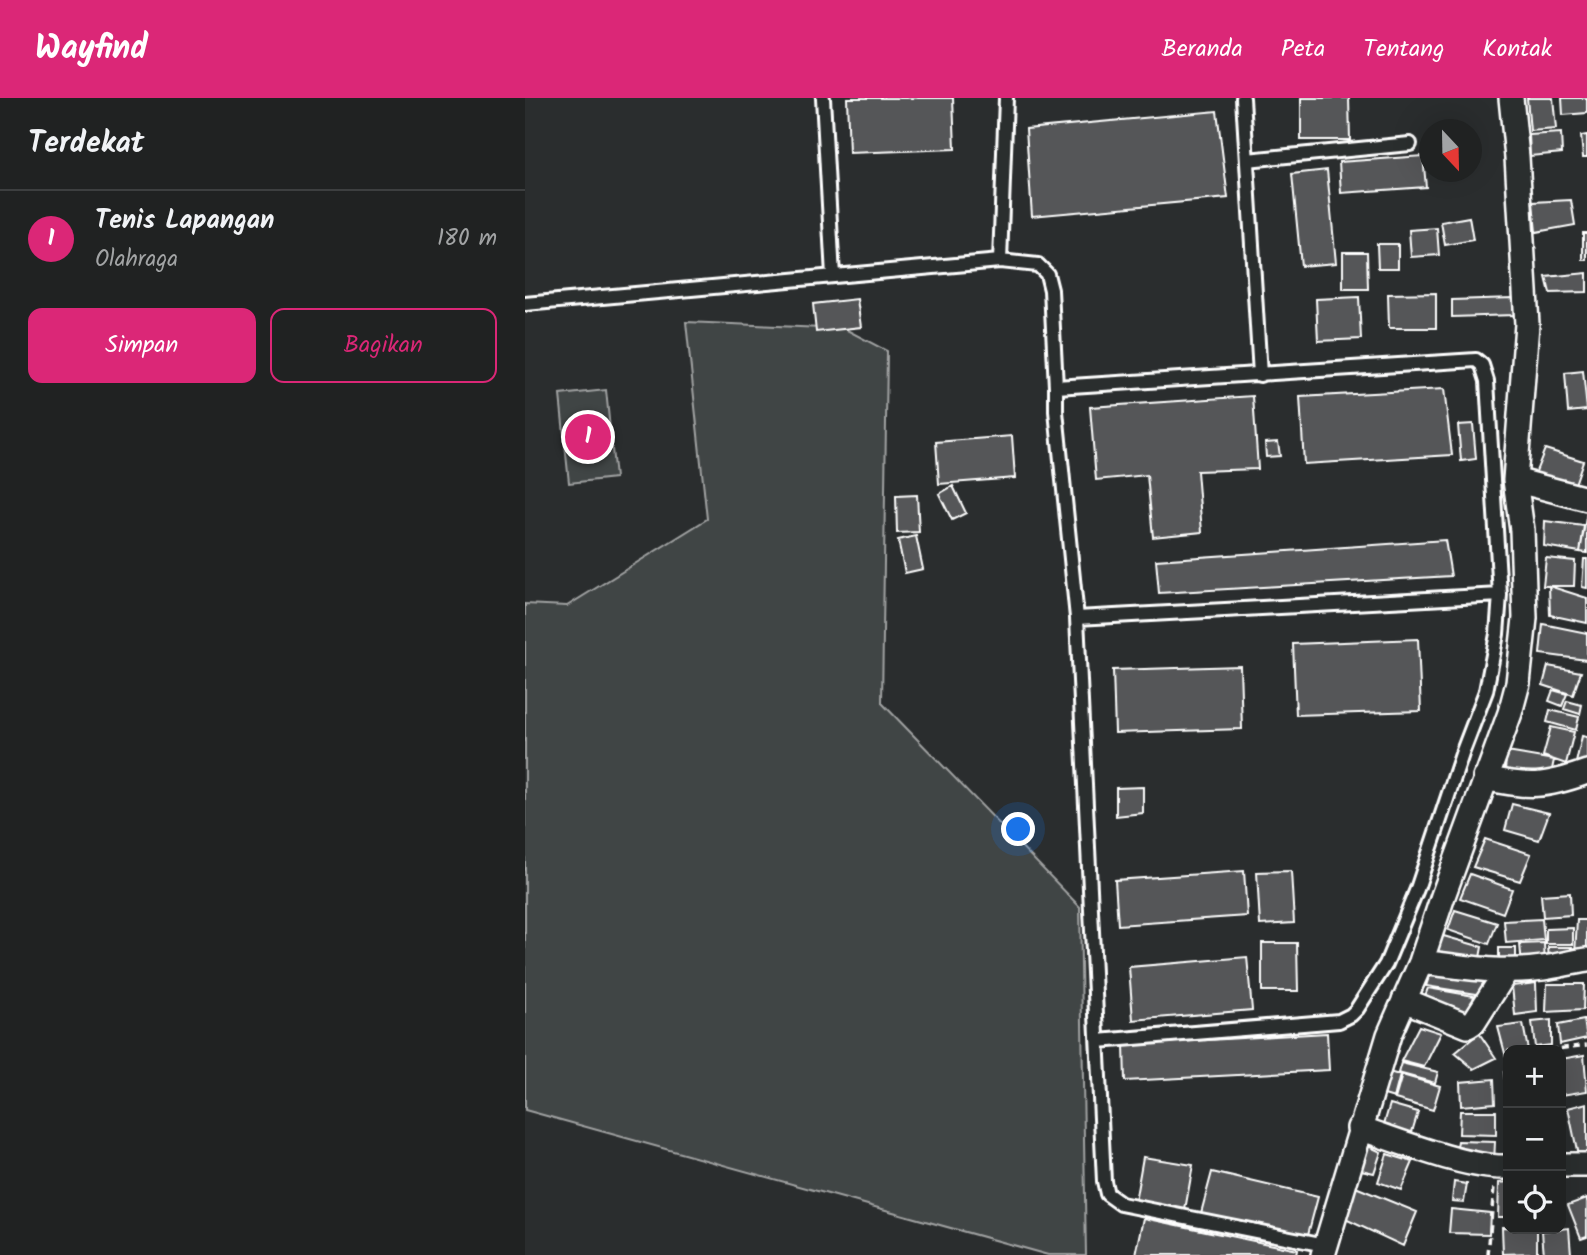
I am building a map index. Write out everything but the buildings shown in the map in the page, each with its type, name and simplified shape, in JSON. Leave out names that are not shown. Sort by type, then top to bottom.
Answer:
[{"type":"street","points":[[1321,1247],[1389,1035],[1421,962],[1510,713],[1521,661],[1525,588],[1522,530],[1515,480],[1527,324],[1511,98]]},
{"type":"street","points":[[1515,480],[1587,499]]},
{"type":"street","points":[[1485,778],[1534,786],[1552,784],[1587,772]]},
{"type":"street","points":[[1421,962],[1507,970],[1542,968],[1587,960]]},
{"type":"street","points":[[1404,1000],[1468,1026],[1474,1022],[1507,970]]},
{"type":"street","points":[[1359,1128],[1464,1161],[1502,1168]]},
{"type":"street","points":[[1566,1165],[1587,1164]]},
{"type":"lane","points":[[823,98],[833,276]]},
{"type":"lane","points":[[1000,261],[1006,98]]},
{"type":"lane","points":[[1243,98],[1260,375]]},
{"type":"lane","points":[[1247,160],[1410,144]]},
{"type":"lane","points":[[525,304],[1000,261],[1038,264],[1047,274],[1054,318],[1056,411],[1077,618],[1104,1181],[1108,1194],[1121,1204],[1321,1247]]},
{"type":"lane","points":[[1056,387],[1476,360],[1482,365],[1487,380],[1500,595],[1497,634],[1486,691],[1405,922],[1386,964],[1357,1009],[1351,1016],[1339,1021],[1098,1041]]},
{"type":"lane","points":[[1077,618],[1500,595]]},
{"type":"path","points":[[1566,1048],[1587,1045]]},
{"type":"path","points":[[1488,1255],[1502,1168]]},
{"type":"shaded area","points":[[686,322],[845,329],[887,351],[882,703],[1080,907],[1086,1255],[1048,1255],[525,1110],[525,604],[567,606],[707,519]]},
{"type":"shaded area","points":[[606,390],[615,478],[569,483],[560,395]]},
{"type":"place","name":"Tenis Lapangan","points":[[588,437]]}]
